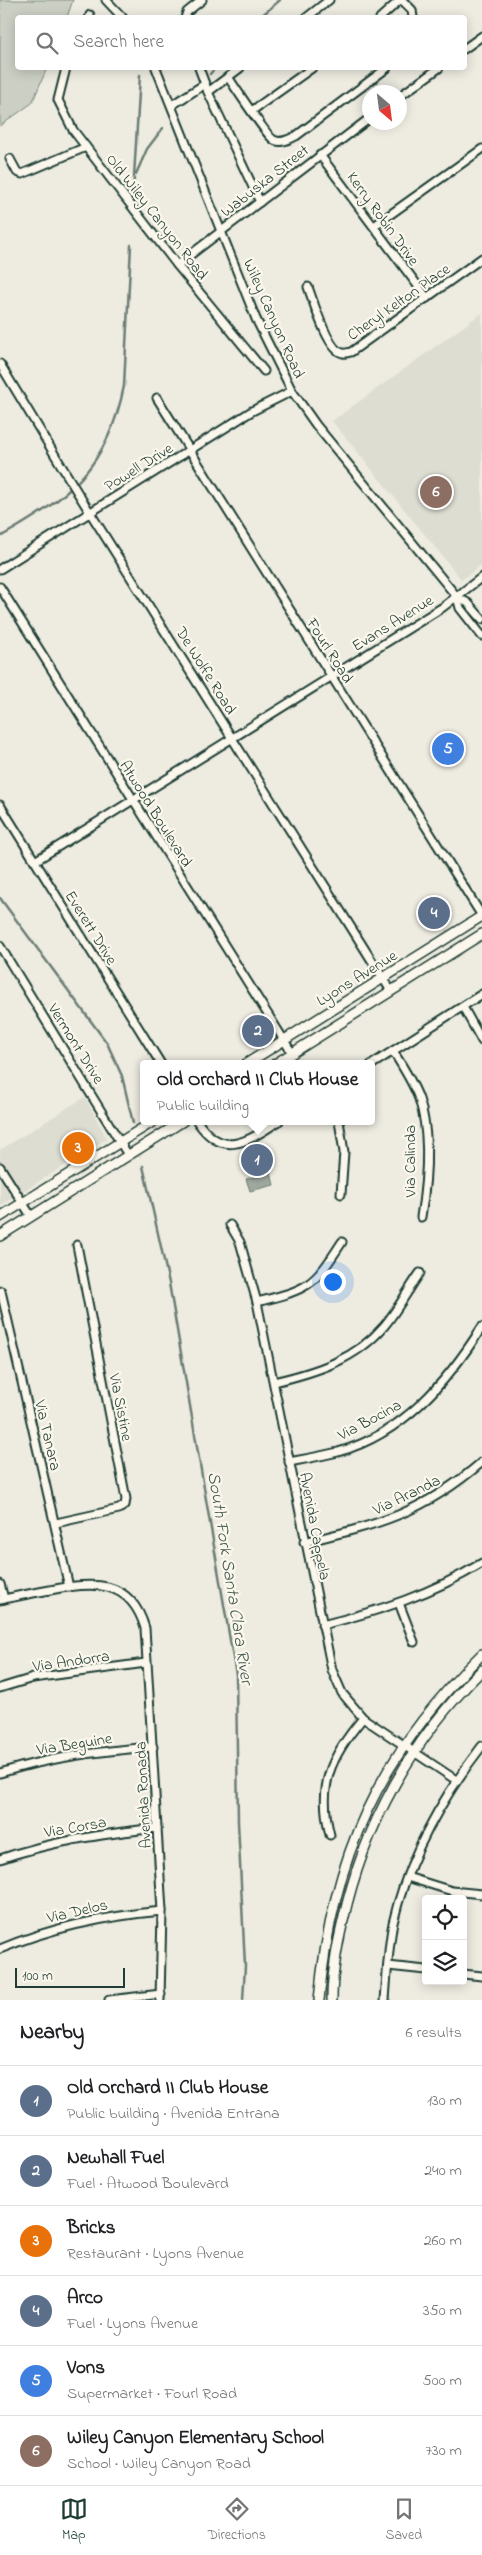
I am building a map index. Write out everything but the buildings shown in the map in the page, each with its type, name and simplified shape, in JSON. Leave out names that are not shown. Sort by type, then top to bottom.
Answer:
[{"type":"main road","name":"Lyons Avenue","points":[[252,1060],[482,916]]},
{"type":"main road","name":"Lyons Avenue","points":[[281,1060],[482,934]]},
{"type":"main road","points":[[0,1217],[147,1125]]},
{"type":"main road","points":[[0,1236],[177,1125]]},
{"type":"main road","points":[[318,2000],[324,1952],[340,1876],[369,1805],[404,1745],[445,1690],[482,1654]]},
{"type":"main road","points":[[332,2000],[338,1946],[352,1882],[363,1848],[384,1804],[414,1752],[446,1710],[482,1670]]},
{"type":"street","points":[[106,0],[120,15]]},
{"type":"street","points":[[186,15],[187,12],[202,0]]},
{"type":"street","points":[[310,15],[329,0]]},
{"type":"street","points":[[384,15],[401,0],[412,10],[413,15]]},
{"type":"street","points":[[467,47],[482,36]]},
{"type":"street","name":"Old Wiley Canyon Road","points":[[66,70],[58,100],[63,113],[86,147],[177,265],[264,371]]},
{"type":"street","name":"Wiley Canyon Road","points":[[157,70],[256,319],[292,391],[321,432],[457,597],[468,603],[482,620]]},
{"type":"street","points":[[200,70],[208,92],[260,202]]},
{"type":"street","points":[[208,92],[237,70]]},
{"type":"street","points":[[253,110],[309,70]]},
{"type":"street","points":[[228,77],[253,110],[265,132],[272,140],[280,142],[296,136],[384,70]]},
{"type":"street","points":[[407,91],[436,70]]},
{"type":"street","points":[[172,105],[205,84]]},
{"type":"street","name":"Wabuska Street","points":[[177,265],[362,124]]},
{"type":"street","points":[[10,159],[17,172],[22,174],[86,147]]},
{"type":"street","points":[[374,226],[482,149]]},
{"type":"street","name":"Kerry Robin Drive","points":[[320,155],[427,298]]},
{"type":"street","name":"Cheryl Kelton Place","points":[[308,287],[321,325],[338,351],[343,354],[351,352],[482,258]]},
{"type":"street","name":"De Wolfe Road","points":[[0,364],[79,495],[391,991]]},
{"type":"street","name":"Powell Drive","points":[[0,569],[252,411],[292,391]]},
{"type":"street","name":"Fourl Road","points":[[157,398],[482,916]]},
{"type":"street","name":"Evans Avenue","points":[[35,861],[457,597],[482,577]]},
{"type":"street","name":"Atwood Boulevard","points":[[0,587],[292,1053]]},
{"type":"street","name":"Wiley Canyon Road","points":[[457,597],[460,608],[482,636]]},
{"type":"street","points":[[475,627],[482,620]]},
{"type":"street","name":"Everett Drive","points":[[0,805],[159,1060]]},
{"type":"street","name":"Vermont Drive","points":[[0,946],[128,1155]]},
{"type":"street","points":[[375,1062],[482,994]]},
{"type":"street","points":[[463,1007],[482,1041]]},
{"type":"street","name":"Via Calinda","points":[[393,1051],[419,1098],[424,1119],[426,1150],[421,1218]]},
{"type":"street","points":[[200,1125],[209,1136],[228,1144],[251,1139],[273,1125]]},
{"type":"street","points":[[340,1125],[344,1152],[341,1194]]},
{"type":"street","points":[[0,1167],[31,1216]]},
{"type":"street","name":"Avenida Cappela","points":[[230,1225],[240,1242],[257,1302],[304,1542],[332,1670],[342,1693],[364,1718],[456,1780]]},
{"type":"street","points":[[257,1302],[295,1293],[310,1284],[321,1274],[342,1242]]},
{"type":"street","name":"Via Sistine","points":[[56,1523],[120,1510],[125,1505],[126,1499],[77,1244]]},
{"type":"street","points":[[274,1382],[318,1371],[344,1360],[364,1346],[385,1325],[420,1274]]},
{"type":"street","name":"Via Tanara","points":[[0,1291],[56,1523],[69,1586]]},
{"type":"street","name":"Via Bocina","points":[[289,1462],[340,1452],[370,1438],[407,1416],[435,1392],[454,1370],[482,1327]]},
{"type":"street","name":"Via Aranda","points":[[304,1542],[371,1527],[414,1509],[457,1484],[482,1462]]},
{"type":"street","points":[[322,1625],[373,1612],[399,1603],[463,1575],[482,1563]]},
{"type":"street","points":[[0,1584],[2,1600],[69,1586]]},
{"type":"street","name":"Avenida Ronada","points":[[69,1586],[104,1586],[125,1594],[133,1601],[143,1620],[162,1911],[160,1997]]},
{"type":"street","points":[[399,1603],[414,1642]]},
{"type":"street","name":"Via Andorra","points":[[0,1688],[34,1678],[146,1663]]},
{"type":"street","points":[[330,1835],[325,1815],[324,1796],[326,1780],[335,1755],[364,1718]]},
{"type":"street","points":[[385,2000],[393,1924],[407,1876],[425,1832],[456,1780],[482,1746]]},
{"type":"street","name":"Via Beguine","points":[[0,1772],[33,1762],[90,1752],[152,1747]]},
{"type":"street","name":"Via Corsa","points":[[0,1859],[40,1846],[95,1835],[157,1828]]},
{"type":"street","points":[[407,1876],[452,1891],[482,1894]]},
{"type":"street","name":"Via Delos","points":[[0,1949],[72,1924],[119,1915],[162,1911]]},
{"type":"street","points":[[388,1966],[422,1970]]},
{"type":"street","points":[[467,1974],[482,1976]]},
{"type":"street","points":[[109,2000],[160,1997]]},
{"type":"shaded area","points":[[0,0],[73,0],[68,15],[15,15],[15,70],[46,70],[32,103],[0,126]]},
{"type":"shaded area","points":[[482,313],[482,564],[461,579],[332,421]]},
{"type":"shaded area","points":[[85,1097],[107,1139],[0,1206],[0,1150]]},
{"type":"shaded area","points":[[271,1173],[274,1185],[250,1191],[246,1179]]},
{"type":"waterway","points":[[262,15],[280,0]]},
{"type":"waterway","points":[[210,74],[213,70]]},
{"type":"waterway","name":"South Fork Santa Clara River","points":[[133,194],[140,75]]},
{"type":"waterway","points":[[136,174],[147,149],[163,128]]},
{"type":"waterway","name":"South Fork Santa Clara River","points":[[0,537],[46,509],[65,494],[82,478],[96,459],[107,438],[117,414],[124,386],[131,245]]},
{"type":"waterway","name":"South Fork Santa Clara River","points":[[0,898],[107,1043],[122,1076],[133,1123]]},
{"type":"waterway","name":"South Fork Santa Clara River","points":[[143,1166],[169,1283],[236,1675],[238,1822],[245,1966],[243,2000]]},
{"type":"place","name":"Wiley Canyon Elementary School","points":[[436,492]]},
{"type":"place","name":"Vons","points":[[448,749]]},
{"type":"place","name":"Arco","points":[[434,913]]},
{"type":"place","name":"Newhall Fuel","points":[[258,1031]]},
{"type":"place","name":"Bricks","points":[[78,1148]]},
{"type":"place","name":"Old Orchard II Club House","points":[[257,1160]]}]
